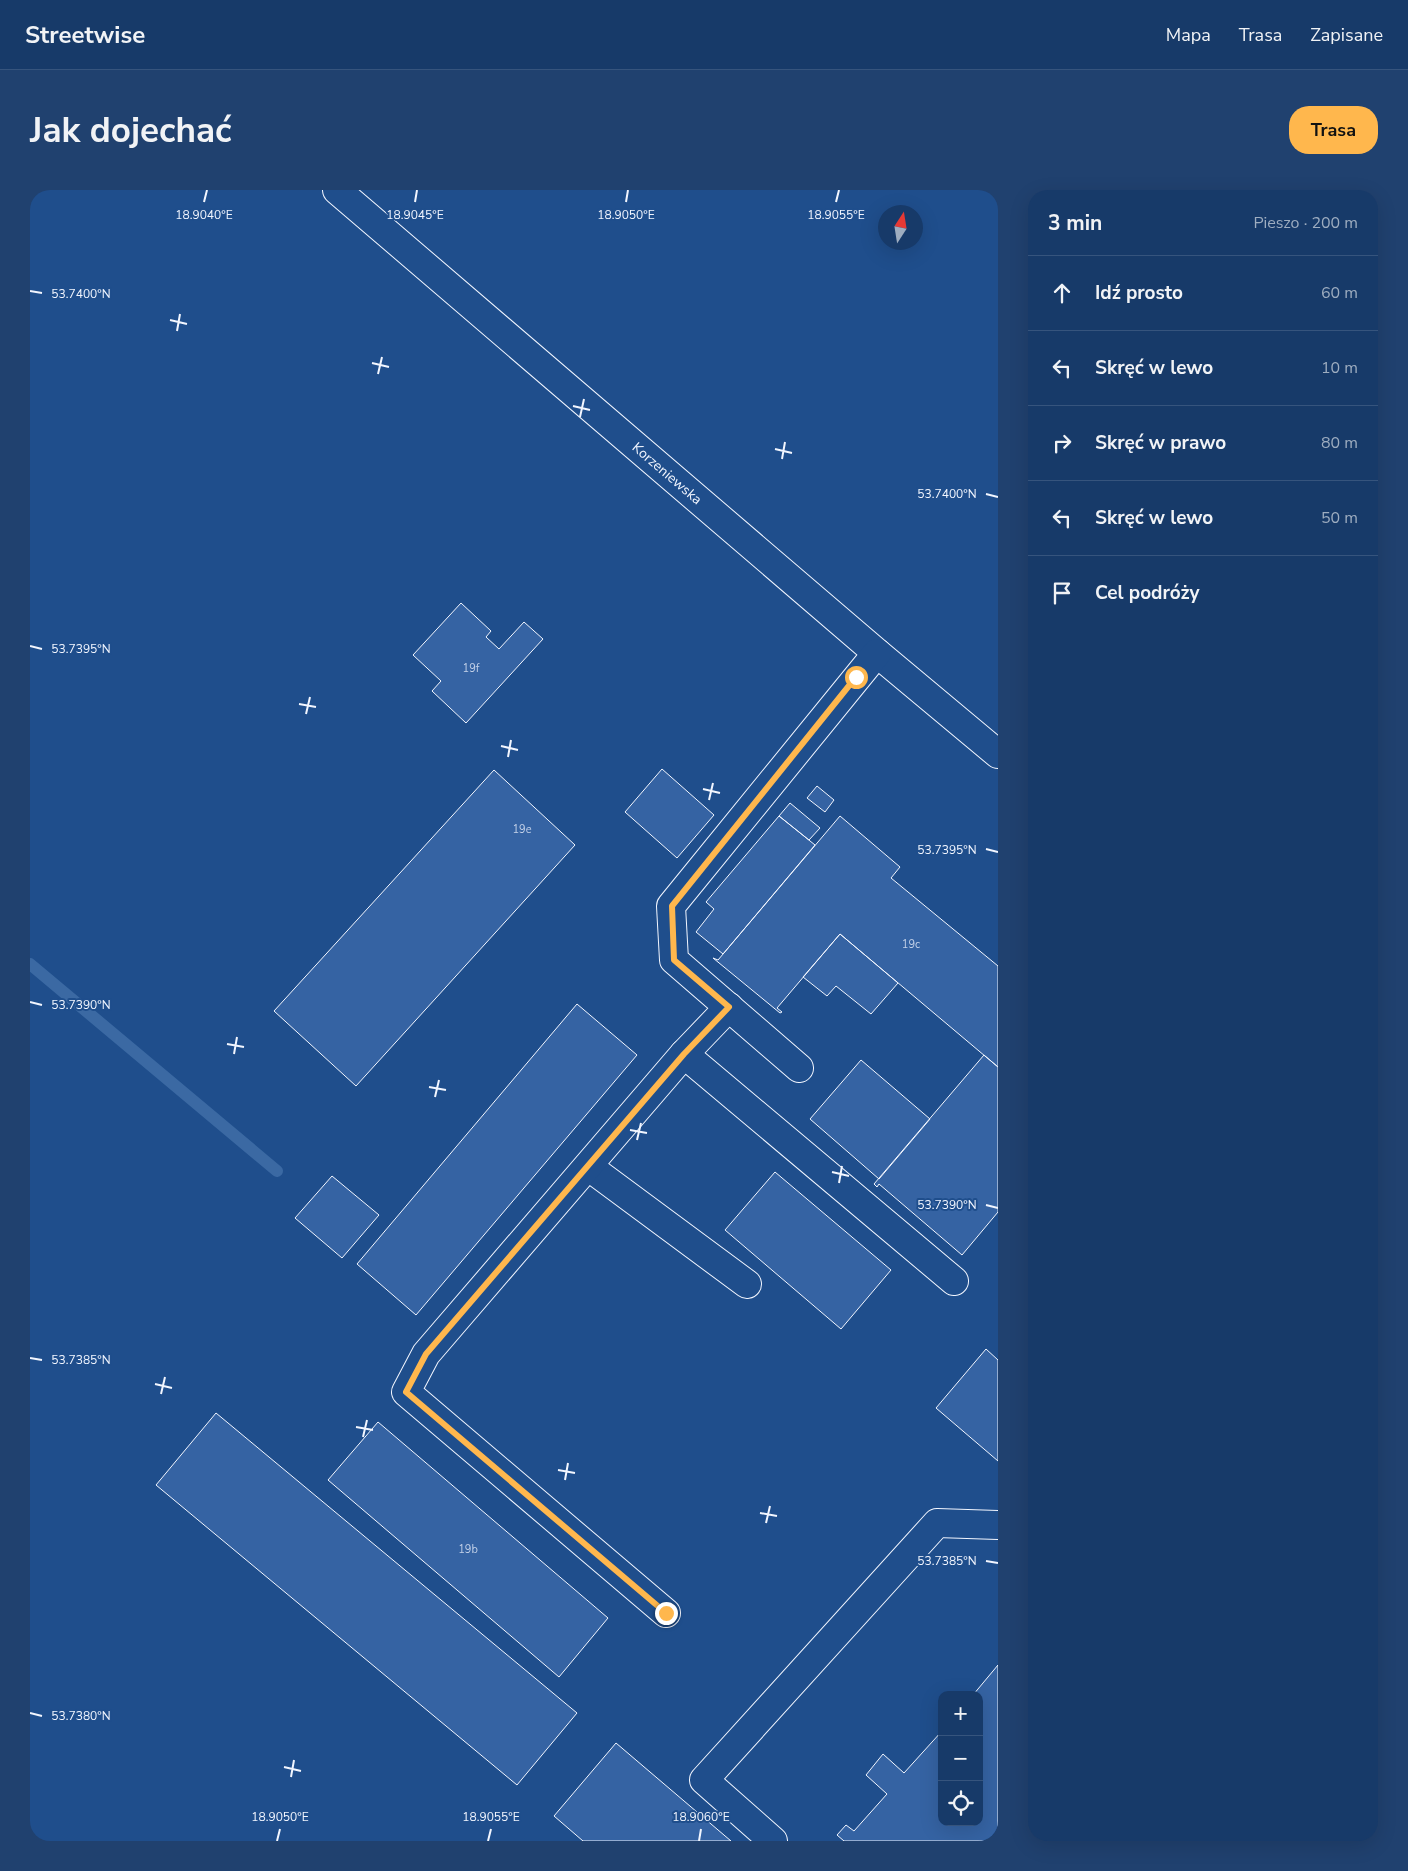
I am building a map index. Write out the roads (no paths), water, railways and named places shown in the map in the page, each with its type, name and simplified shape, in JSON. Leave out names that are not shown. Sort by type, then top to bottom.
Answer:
[{"type":"street","name":"Korzeniewska","points":[[337,190],[877,654],[998,754]]},
{"type":"street","points":[[799,1068],[674,960],[672,906],[877,654]]},
{"type":"street","points":[[666,1613],[406,1392],[426,1354],[589,1167],[684,1054],[729,1007]]},
{"type":"street","points":[[684,1054],[954,1281]]},
{"type":"street","points":[[589,1167],[747,1284]]},
{"type":"street","points":[[773,1841],[704,1780],[937,1523],[998,1525]]},
{"type":"waterway","points":[[30,964],[277,1171]]}]
